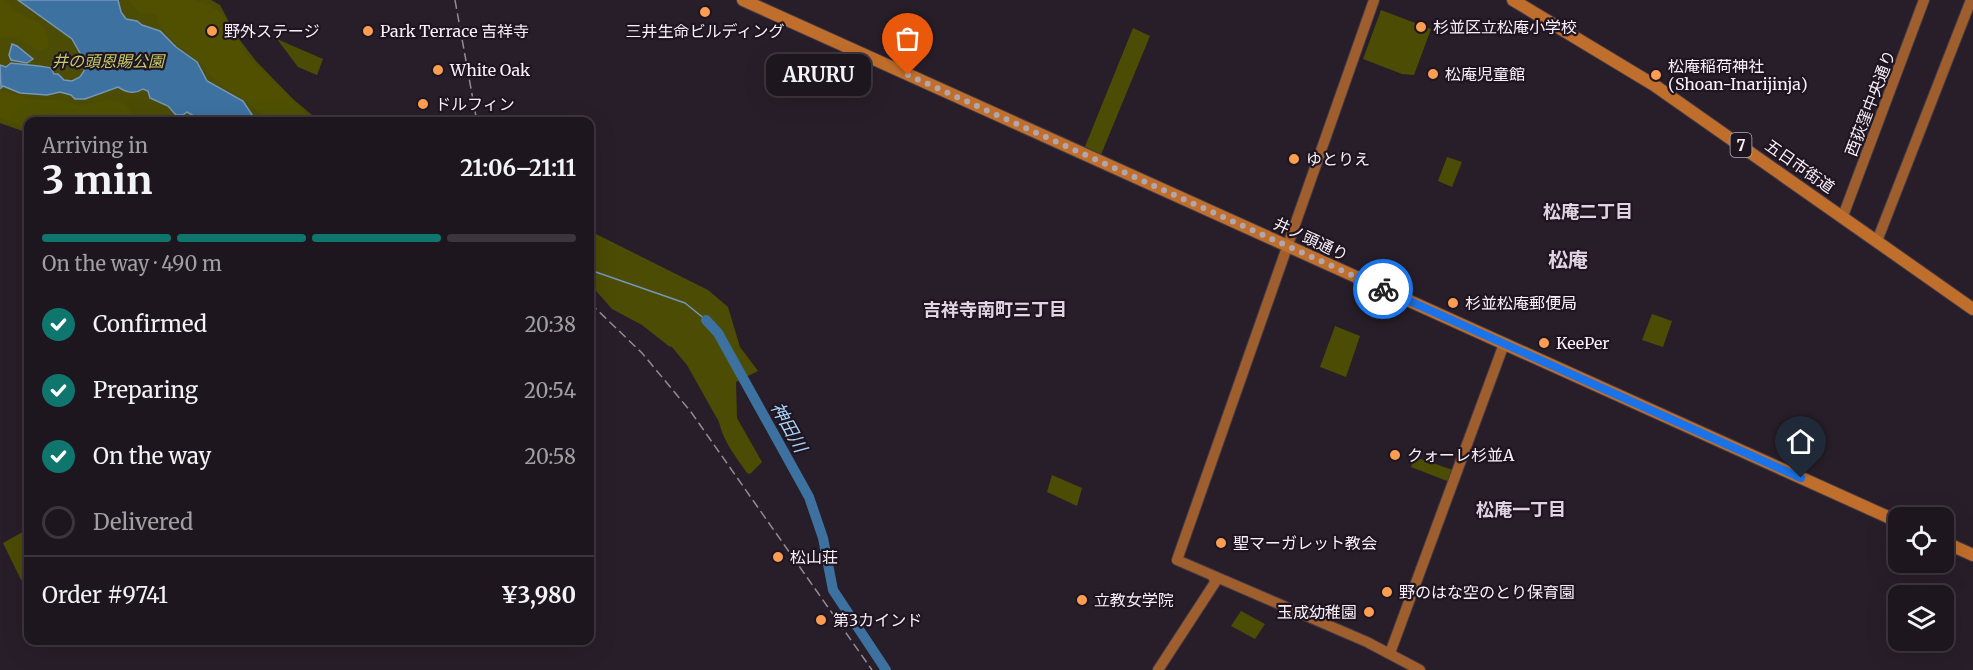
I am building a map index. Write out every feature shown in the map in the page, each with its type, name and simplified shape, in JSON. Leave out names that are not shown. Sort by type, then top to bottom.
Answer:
[{"type":"main road","name":"井ノ頭通り","points":[[743,0],[1888,517]]},
{"type":"main road","name":"五日市街道","points":[[1513,0],[1646,80],[1973,309]]},
{"type":"main road","points":[[1954,546],[1973,555]]},
{"type":"street","points":[[1374,0],[1177,560],[1390,653],[1420,670]]},
{"type":"street","name":"西荻窪中央通り","points":[[1843,216],[1924,0]]},
{"type":"street","points":[[1877,240],[1971,0]]},
{"type":"street","points":[[1390,653],[1504,344]]},
{"type":"street","points":[[1158,670],[1216,581],[1213,577]]},
{"type":"green space","name":"井の頭恩賜公園","points":[[0,0],[211,0],[220,5],[236,35],[256,61],[314,117],[24,117],[24,132],[0,123]]},
{"type":"green space","points":[[1381,10],[1431,29],[1414,75],[1402,74],[1363,59]]},
{"type":"green space","points":[[1133,28],[1150,36],[1100,157],[1084,149]]},
{"type":"green space","points":[[277,39],[323,59],[317,75],[298,67]]},
{"type":"green space","points":[[1447,157],[1462,162],[1452,187],[1438,181]]},
{"type":"green space","points":[[594,233],[708,290],[728,307],[740,347],[758,371],[736,382],[737,418],[762,462],[750,474],[730,449],[719,422],[687,365],[671,346],[642,325],[612,309],[594,289]]},
{"type":"green space","points":[[1652,314],[1672,321],[1663,347],[1642,340]]},
{"type":"green space","points":[[1335,326],[1360,336],[1346,377],[1320,367]]},
{"type":"green space","points":[[1415,457],[1453,470],[1450,480],[1447,481],[1411,467]]},
{"type":"green space","points":[[1052,475],[1082,488],[1077,506],[1047,492]]},
{"type":"green space","points":[[24,531],[24,578],[21,580],[3,543]]},
{"type":"green space","points":[[1241,611],[1265,624],[1255,639],[1231,626]]},
{"type":"shaded area","points":[[0,0],[44,27],[49,47],[42,51],[35,50],[23,41],[0,37]]},
{"type":"shaded area","points":[[129,0],[195,0],[209,5],[224,16],[247,55],[308,117],[264,117],[246,101],[220,84],[202,64],[174,42],[157,22],[158,17],[153,14],[139,13]]},
{"type":"shaded area","points":[[0,91],[32,99],[58,100],[79,105],[111,100],[124,103],[135,117],[24,117],[24,127],[0,118]]},
{"type":"water","points":[[18,0],[118,0],[121,12],[126,19],[160,31],[176,47],[197,62],[207,81],[243,101],[253,117],[195,117],[187,112],[183,115],[176,115],[168,106],[150,98],[148,91],[143,89],[130,92],[118,87],[85,99],[75,99],[71,95],[60,92],[47,95],[20,93],[3,86],[1,88],[0,65],[6,67],[11,63],[51,68],[54,74],[58,74],[64,80],[72,81],[80,77],[84,71],[85,62],[72,39]]},
{"type":"water","points":[[12,44],[33,59],[27,63],[11,60],[9,55]]},
{"type":"waterway","name":"神田川","points":[[594,271],[685,303],[706,320]]},
{"type":"waterway","name":"神田川","points":[[706,320],[718,333],[809,497],[823,538],[833,590],[886,670]]},
{"type":"railway","points":[[455,0],[476,117]]},
{"type":"railway","points":[[594,307],[642,353],[691,412],[872,670]]},
{"type":"way so far","points":[[908,75],[1383,289]]},
{"type":"place","name":"三井生命ビルディング","points":[[705,12]]},
{"type":"place","name":"杉並区立松庵小学校","points":[[1421,27]]},
{"type":"place","name":"野外ステージ","points":[[212,31]]},
{"type":"place","name":"Park Terrace 吉祥寺","points":[[368,31]]},
{"type":"place","name":"White Oak","points":[[438,70]]},
{"type":"place","name":"松庵児童館","points":[[1433,74]]},
{"type":"place","name":"ARURU","points":[[908,75]]},
{"type":"place","name":"松庵稲荷神社 (Shoan-Inarijinja)","points":[[1656,75]]},
{"type":"place","name":"ドルフィン","points":[[423,104]]},
{"type":"place","name":"ゆとりえ","points":[[1294,159]]},
{"type":"place","name":"杉並松庵郵便局","points":[[1453,303]]},
{"type":"place","name":"KeePer","points":[[1544,343]]},
{"type":"place","name":"クォーレ杉並A","points":[[1395,455]]},
{"type":"place","name":"聖マーガレット教会","points":[[1221,543]]},
{"type":"place","name":"松山荘","points":[[778,557]]},
{"type":"place","name":"野のはな空のとり保育園","points":[[1387,592]]},
{"type":"place","name":"立教女学院","points":[[1082,600]]},
{"type":"place","name":"玉成幼稚園","points":[[1369,612]]},
{"type":"place","name":"第3カインド","points":[[821,620]]},
{"type":"district","name":"松庵二丁目","points":[[1588,211]]},
{"type":"district","name":"松庵","points":[[1568,259]]},
{"type":"district","name":"吉祥寺南町三丁目","points":[[995,309]]},
{"type":"district","name":"松庵一丁目","points":[[1521,509]]},
{"type":"route","points":[[1383,289],[1801,478]]}]
